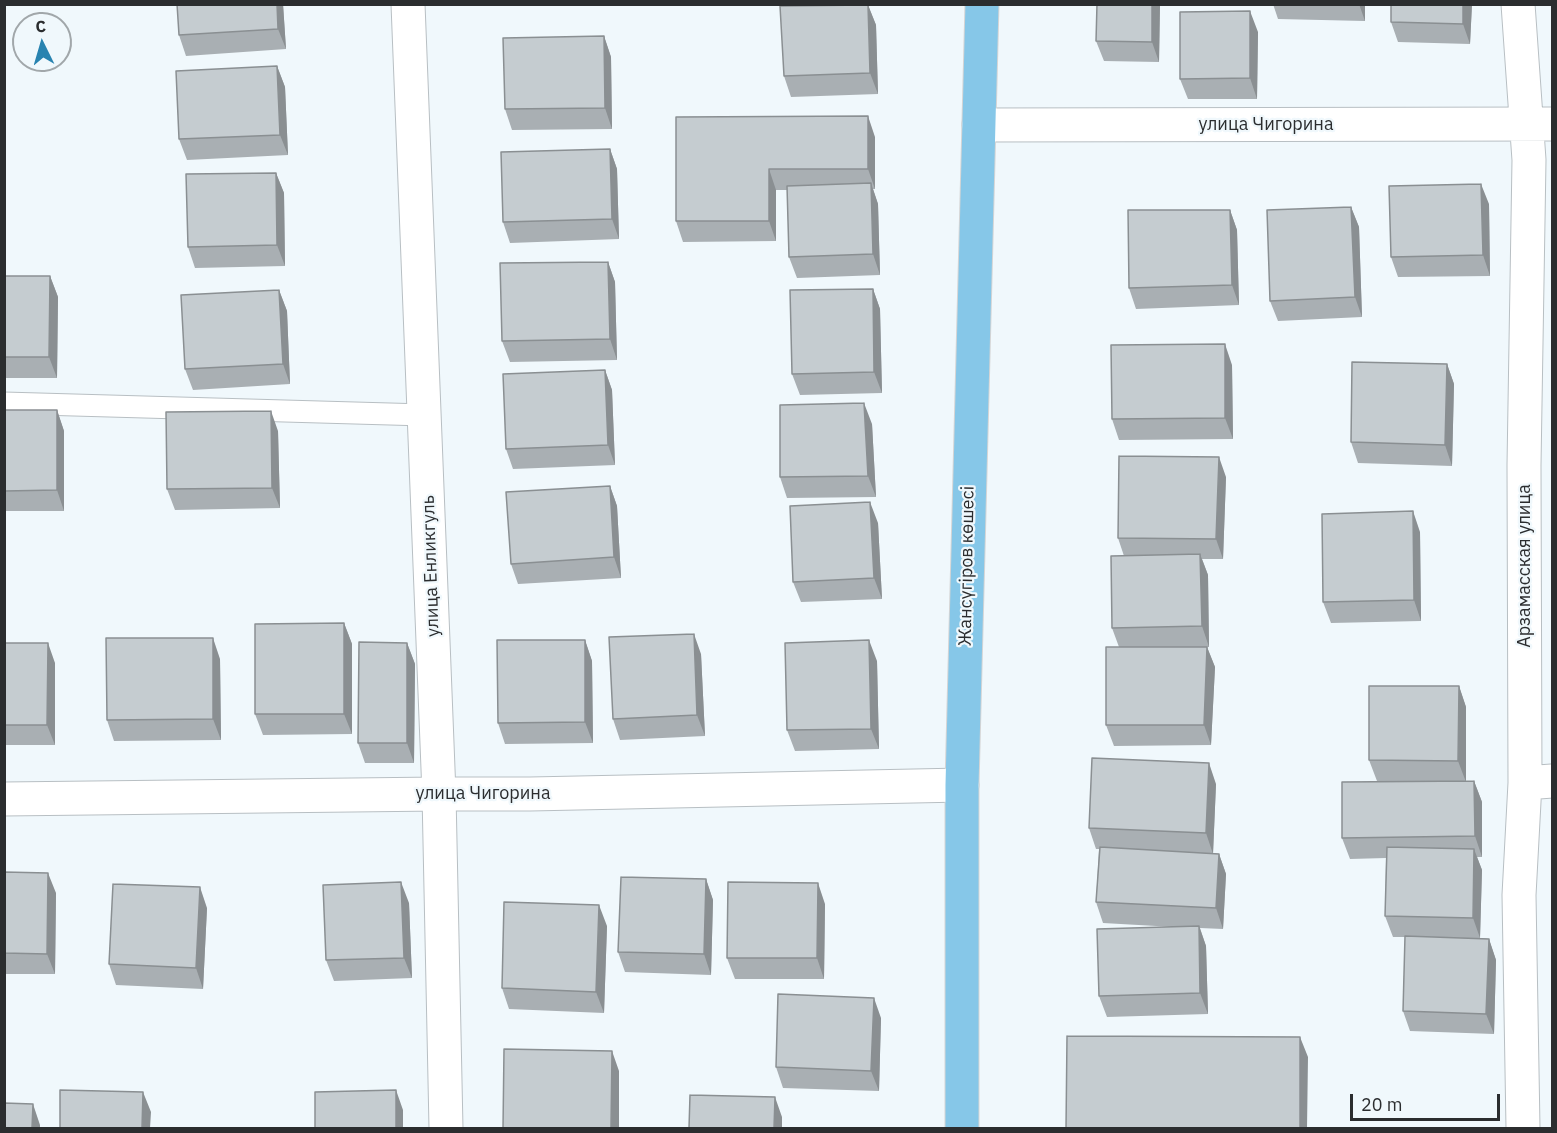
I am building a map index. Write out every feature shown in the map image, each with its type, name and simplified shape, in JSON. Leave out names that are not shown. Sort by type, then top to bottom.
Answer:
[{"type":"main road","name":"Жансүгіров көшесі","points":[[962,1128],[962,785],[982,4]]},
{"type":"street","name":"улица Енликгуль","points":[[408,4],[440,794],[446,1128]]},
{"type":"street","name":"Арзамасская улица","points":[[1518,4],[1539,124],[1529,160],[1524,465],[1539,782],[1519,895],[1523,1128]]},
{"type":"street","name":"улица Чигорина","points":[[979,125],[1539,124]]},
{"type":"street","name":"улица Чигорина","points":[[4,799],[530,794],[962,785]]},
{"type":"lane","points":[[4,403],[425,415]]},
{"type":"building","points":[[177,4],[277,4],[278,29],[179,35]]},
{"type":"building","points":[[1097,4],[1152,4],[1152,42],[1096,41]]},
{"type":"building","points":[[1391,4],[1463,4],[1463,24],[1391,22]]},
{"type":"building","points":[[868,5],[870,73],[784,76],[780,6]]},
{"type":"building","points":[[1250,11],[1250,78],[1180,79],[1180,12]]},
{"type":"building","points":[[604,36],[605,108],[505,109],[503,38]]},
{"type":"building","points":[[277,66],[280,135],[179,139],[176,71]]},
{"type":"building","points":[[868,116],[868,169],[769,169],[769,221],[676,221],[676,117]]},
{"type":"building","points":[[610,149],[612,219],[503,222],[501,152]]},
{"type":"building","points":[[276,173],[277,245],[188,247],[186,174]]},
{"type":"building","points":[[871,183],[873,254],[789,257],[787,186]]},
{"type":"building","points":[[1481,184],[1483,255],[1391,257],[1389,186]]},
{"type":"building","points":[[1351,207],[1355,297],[1270,301],[1267,210]]},
{"type":"building","points":[[1128,210],[1230,210],[1232,285],[1129,288]]},
{"type":"building","points":[[608,262],[610,339],[502,341],[500,263]]},
{"type":"building","points":[[4,276],[50,276],[49,357],[4,357]]},
{"type":"building","points":[[873,289],[874,372],[792,374],[790,290]]},
{"type":"building","points":[[279,290],[283,364],[185,369],[181,295]]},
{"type":"building","points":[[1225,344],[1225,418],[1112,419],[1111,345]]},
{"type":"building","points":[[1352,362],[1447,364],[1445,445],[1351,442]]},
{"type":"building","points":[[605,370],[608,445],[506,449],[503,374]]},
{"type":"building","points":[[864,403],[868,476],[780,477],[780,405]]},
{"type":"building","points":[[4,410],[57,410],[57,490],[4,491]]},
{"type":"building","points":[[271,411],[272,488],[167,489],[166,412]]},
{"type":"building","points":[[1119,456],[1219,457],[1216,539],[1118,538]]},
{"type":"building","points":[[610,486],[614,557],[511,564],[506,492]]},
{"type":"building","points":[[870,502],[874,578],[793,582],[790,506]]},
{"type":"building","points":[[1413,511],[1414,600],[1323,602],[1322,514]]},
{"type":"building","points":[[1200,554],[1202,626],[1112,628],[1111,556]]},
{"type":"building","points":[[344,623],[344,714],[255,714],[255,624]]},
{"type":"building","points":[[694,634],[697,715],[613,719],[609,637]]},
{"type":"building","points":[[106,638],[213,638],[213,719],[107,720]]},
{"type":"building","points":[[497,640],[585,640],[585,722],[498,723]]},
{"type":"building","points":[[869,640],[871,729],[787,730],[785,643]]},
{"type":"building","points":[[359,642],[407,643],[407,743],[358,743]]},
{"type":"building","points":[[4,643],[48,643],[47,725],[4,725]]},
{"type":"building","points":[[1106,647],[1207,647],[1204,725],[1106,725]]},
{"type":"building","points":[[1369,686],[1459,686],[1458,761],[1369,760]]},
{"type":"building","points":[[1092,758],[1209,763],[1206,833],[1089,828]]},
{"type":"building","points":[[1474,781],[1475,836],[1342,838],[1342,782]]},
{"type":"building","points":[[1100,847],[1219,854],[1216,908],[1096,902]]},
{"type":"building","points":[[1387,847],[1474,849],[1473,918],[1385,916]]},
{"type":"building","points":[[4,872],[48,873],[47,954],[4,953]]},
{"type":"building","points":[[621,877],[706,879],[704,954],[618,952]]},
{"type":"building","points":[[401,882],[404,958],[326,960],[323,885]]},
{"type":"building","points":[[728,882],[818,883],[817,958],[727,958]]},
{"type":"building","points":[[113,884],[200,887],[196,968],[109,964]]},
{"type":"building","points":[[504,902],[599,905],[596,992],[502,988]]},
{"type":"building","points":[[1199,926],[1200,993],[1099,996],[1097,929]]},
{"type":"building","points":[[1405,936],[1489,939],[1486,1014],[1403,1011]]},
{"type":"building","points":[[778,994],[874,998],[871,1071],[776,1067]]},
{"type":"building","points":[[1067,1036],[1300,1037],[1300,1128],[1066,1128]]},
{"type":"building","points":[[504,1049],[612,1051],[611,1128],[503,1128]]},
{"type":"building","points":[[60,1090],[143,1092],[142,1128],[60,1128]]},
{"type":"building","points":[[396,1090],[396,1128],[315,1128],[315,1092]]},
{"type":"building","points":[[690,1095],[775,1097],[774,1128],[689,1128]]},
{"type":"building","points":[[4,1103],[33,1104],[32,1128],[4,1128]]}]
